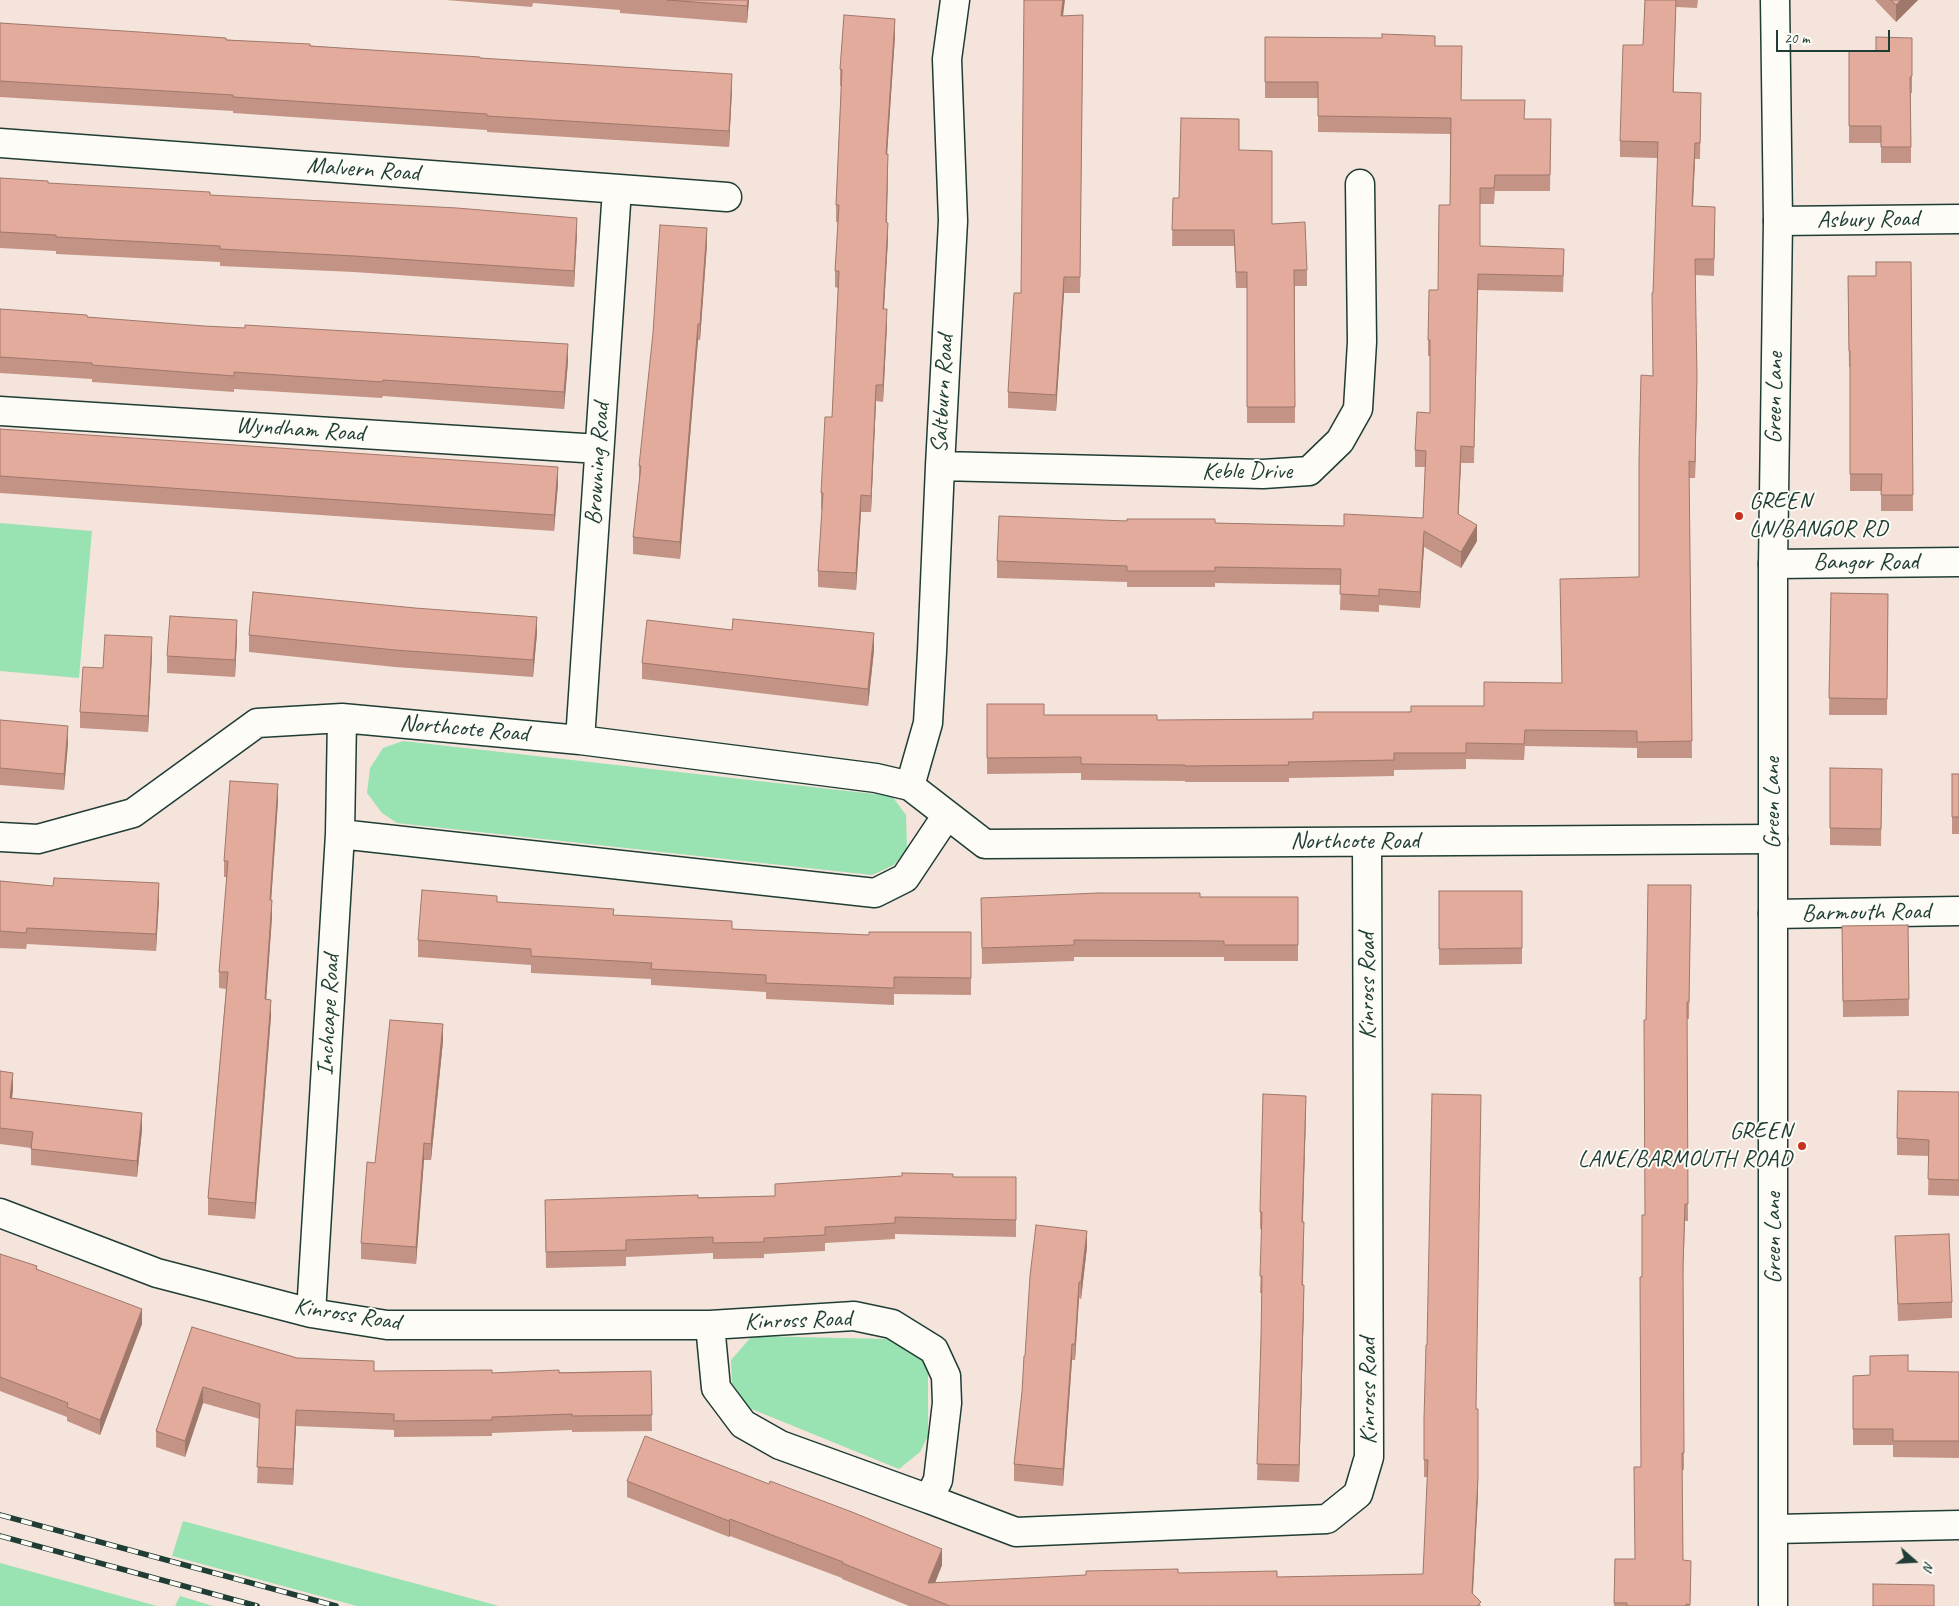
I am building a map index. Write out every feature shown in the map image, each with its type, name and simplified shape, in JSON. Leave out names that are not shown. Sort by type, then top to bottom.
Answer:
[{"type":"street","name":"Saltburn Road","points":[[910,786],[928,723],[953,220],[947,60],[954,0]]},
{"type":"street","name":"Green Lane","points":[[1773,1606],[1773,564],[1778,221],[1775,0]]},
{"type":"street","name":"Malvern Road","points":[[0,144],[727,197]]},
{"type":"street","name":"Keble Drive","points":[[940,466],[1263,474],[1308,471],[1340,441],[1358,409],[1362,342],[1360,184]]},
{"type":"street","name":"Browning Road","points":[[580,740],[617,189]]},
{"type":"street","name":"Asbury Road","points":[[1778,221],[1959,219]]},
{"type":"street","name":"Wyndham Road","points":[[0,411],[599,449]]},
{"type":"street","name":"Bangor Road","points":[[1773,564],[1959,562]]},
{"type":"street","name":"Northcote Road","points":[[0,837],[38,839],[133,813],[257,722],[342,718],[580,740],[876,778],[910,786],[984,844],[1773,839]]},
{"type":"street","name":"Inchcape Road","points":[[311,1313],[340,834],[342,718]]},
{"type":"street","points":[[340,834],[875,893],[905,878],[947,815]]},
{"type":"street","name":"Kinross Road","points":[[710,1325],[716,1388],[743,1424],[780,1445],[1016,1532],[1327,1519],[1358,1494],[1369,1457],[1367,842]]},
{"type":"street","name":"Barmouth Road","points":[[1773,914],[1959,912]]},
{"type":"street","name":"Kinross Road","points":[[0,1213],[157,1273],[311,1313],[387,1325],[710,1325],[854,1316],[892,1324],[934,1350],[946,1376],[947,1404],[938,1480],[929,1499]]},
{"type":"street","points":[[1774,1529],[1959,1525]]},
{"type":"green space","points":[[0,523],[92,531],[79,678],[0,671]]},
{"type":"green space","points":[[403,741],[892,796],[906,815],[907,849],[894,865],[872,875],[397,823],[382,813],[367,793],[370,768],[383,748]]},
{"type":"green space","points":[[752,1336],[889,1339],[914,1351],[928,1368],[928,1436],[920,1452],[899,1469],[749,1408],[732,1383],[731,1360]]},
{"type":"green space","points":[[183,1521],[499,1606],[357,1606],[172,1556]]},
{"type":"green space","points":[[0,1563],[157,1606],[0,1606]]},
{"type":"green space","points":[[180,1596],[213,1606],[175,1606]]},
{"type":"building","points":[[667,0],[748,0],[747,6]]},
{"type":"building","points":[[1024,0],[1063,0],[1061,16],[1083,15],[1080,277],[1064,277],[1056,395],[1008,392],[1014,293],[1021,293]]},
{"type":"building","points":[[1645,0],[1676,0],[1673,92],[1701,93],[1700,143],[1695,143],[1692,206],[1715,207],[1714,259],[1695,259],[1697,377],[1695,462],[1689,461],[1692,741],[1637,742],[1637,731],[1525,730],[1524,744],[1466,743],[1466,753],[1394,753],[1394,760],[1288,762],[1289,765],[1185,766],[1081,764],[1081,757],[987,758],[987,704],[1044,704],[1044,715],[1157,715],[1157,720],[1313,719],[1313,712],[1411,712],[1411,706],[1484,706],[1484,682],[1562,683],[1560,579],[1639,577],[1641,375],[1653,376],[1652,293],[1658,142],[1620,141],[1623,45],[1643,45]]},
{"type":"building","points":[[1891,0],[1901,0],[1896,5]]},
{"type":"building","points":[[844,15],[895,19],[886,154],[888,154],[886,222],[888,223],[883,309],[887,309],[883,385],[876,385],[871,496],[861,495],[856,573],[818,571],[825,417],[832,417],[839,271],[835,271],[839,205],[836,205],[842,70],[840,69]]},
{"type":"building","points":[[0,23],[226,38],[226,40],[310,44],[310,46],[480,58],[732,74],[729,131],[487,116],[487,114],[233,97],[233,95],[0,81]]},
{"type":"building","points":[[1382,34],[1435,36],[1435,46],[1462,46],[1461,100],[1525,100],[1524,119],[1551,119],[1550,175],[1495,175],[1494,188],[1480,188],[1480,246],[1564,249],[1563,276],[1478,274],[1474,447],[1461,446],[1458,514],[1477,525],[1461,552],[1424,531],[1420,592],[1379,589],[1379,596],[1340,594],[1341,569],[1215,567],[1215,571],[1127,571],[1127,566],[997,561],[999,516],[1127,521],[1127,519],[1215,519],[1215,523],[1344,526],[1344,514],[1423,518],[1426,451],[1415,450],[1417,412],[1430,413],[1429,290],[1438,290],[1439,205],[1450,205],[1451,118],[1318,116],[1318,82],[1265,82],[1265,37],[1382,38]]},
{"type":"building","points":[[1876,37],[1912,38],[1912,76],[1910,77],[1911,147],[1881,147],[1881,126],[1849,126],[1849,51],[1876,51]]},
{"type":"building","points":[[1181,118],[1239,119],[1239,150],[1272,151],[1272,224],[1305,222],[1307,270],[1294,270],[1295,407],[1247,407],[1247,272],[1236,272],[1234,230],[1172,230],[1173,198],[1179,198]]},
{"type":"building","points":[[0,178],[48,181],[48,183],[210,192],[210,195],[457,208],[577,218],[574,271],[220,249],[220,246],[0,232]]},
{"type":"building","points":[[660,225],[707,228],[680,542],[633,537],[653,333]]},
{"type":"building","points":[[1876,262],[1911,262],[1913,495],[1881,495],[1882,474],[1850,474],[1848,276],[1876,276]]},
{"type":"building","points":[[0,309],[204,326],[245,328],[245,325],[568,344],[564,392],[234,372],[234,376],[0,357]]},
{"type":"building","points":[[0,429],[558,467],[554,515],[0,476]]},
{"type":"building","points":[[253,592],[415,608],[537,617],[533,660],[395,650],[249,635]]},
{"type":"building","points":[[1831,593],[1888,594],[1887,699],[1829,698]]},
{"type":"building","points":[[170,616],[237,620],[235,660],[167,656]]},
{"type":"building","points":[[733,619],[874,633],[868,689],[642,663],[647,620],[732,630]]},
{"type":"building","points":[[105,635],[152,637],[148,716],[80,712],[83,667],[103,668]]},
{"type":"building","points":[[0,720],[68,726],[64,774],[0,768]]},
{"type":"building","points":[[1830,768],[1882,769],[1881,829],[1830,828]]},
{"type":"building","points":[[1952,774],[1959,774],[1959,817],[1952,817]]},
{"type":"building","points":[[230,781],[278,784],[265,999],[271,1000],[255,1203],[208,1198],[228,972],[219,972],[228,861],[224,861]]},
{"type":"building","points":[[54,878],[159,883],[156,934],[27,928],[26,933],[0,931],[0,881],[53,886]]},
{"type":"building","points":[[1648,885],[1691,885],[1689,1002],[1687,1002],[1688,1204],[1685,1204],[1683,1265],[1683,1560],[1691,1561],[1690,1605],[1686,1604],[1686,1606],[1627,1606],[1627,1603],[1614,1603],[1615,1559],[1635,1559],[1634,1467],[1641,1467],[1640,1277],[1642,1277],[1642,1215],[1645,1215],[1644,1020],[1646,1020]]},
{"type":"building","points":[[422,890],[497,896],[497,902],[614,909],[613,915],[732,921],[732,929],[869,935],[869,932],[971,932],[971,978],[894,977],[894,988],[766,983],[766,975],[651,969],[652,963],[531,956],[531,949],[418,940]]},
{"type":"building","points":[[1439,891],[1522,891],[1522,948],[1439,949]]},
{"type":"building","points":[[1098,893],[1200,893],[1200,897],[1298,897],[1298,945],[1224,945],[1224,941],[1074,940],[1074,945],[982,948],[981,898]]},
{"type":"building","points":[[1908,925],[1909,999],[1843,1001],[1842,926]]},
{"type":"building","points":[[390,1020],[443,1024],[431,1144],[424,1143],[416,1247],[361,1243],[367,1162],[375,1163]]},
{"type":"building","points":[[0,1071],[13,1073],[10,1098],[142,1113],[137,1161],[31,1149],[33,1132],[0,1128]]},
{"type":"building","points":[[1898,1091],[1959,1092],[1959,1180],[1928,1179],[1929,1140],[1897,1138]]},
{"type":"building","points":[[1263,1094],[1306,1096],[1302,1222],[1304,1222],[1302,1285],[1304,1285],[1299,1465],[1257,1464],[1261,1339],[1262,1212],[1260,1212]]},
{"type":"building","points":[[1432,1094],[1481,1095],[1476,1409],[1478,1409],[1478,1478],[1472,1593],[1481,1602],[1477,1606],[950,1606],[843,1562],[730,1519],[729,1521],[627,1481],[645,1436],[769,1484],[770,1481],[852,1512],[942,1549],[928,1583],[1086,1575],[1086,1571],[1178,1569],[1178,1573],[1277,1571],[1277,1577],[1423,1574],[1428,1460],[1424,1460],[1424,1419]]},
{"type":"building","points":[[902,1173],[953,1174],[953,1177],[1016,1177],[1016,1220],[895,1217],[895,1223],[825,1227],[825,1235],[764,1238],[764,1242],[713,1243],[713,1237],[626,1240],[626,1250],[546,1252],[545,1200],[698,1195],[698,1198],[775,1196],[775,1184],[902,1176]]},
{"type":"building","points":[[1036,1225],[1087,1231],[1081,1282],[1079,1282],[1075,1344],[1072,1344],[1063,1469],[1014,1464]]},
{"type":"building","points":[[1949,1234],[1952,1302],[1898,1304],[1895,1236]]},
{"type":"building","points":[[0,1254],[37,1266],[36,1269],[142,1309],[100,1420],[67,1407],[68,1403],[0,1377]]},
{"type":"building","points":[[192,1327],[297,1358],[374,1361],[374,1371],[492,1370],[492,1373],[559,1370],[559,1373],[651,1371],[652,1415],[572,1416],[572,1414],[492,1417],[492,1420],[394,1421],[394,1414],[296,1410],[293,1469],[257,1467],[260,1404],[203,1387],[185,1441],[156,1431]]},
{"type":"building","points":[[1908,1355],[1908,1371],[1959,1372],[1959,1441],[1893,1441],[1893,1429],[1853,1429],[1853,1376],[1870,1375],[1870,1356]]},
{"type":"building","points":[[1873,1584],[1934,1585],[1934,1606],[1873,1606]]},
{"type":"railway","points":[[0,1515],[336,1606]]},
{"type":"railway","points":[[0,1536],[257,1606]]},
{"type":"place","name":"GREEN LN/BANGOR RD","points":[[1739,516]]},
{"type":"place","name":"GREEN LANE/BARMOUTH ROAD","points":[[1802,1146]]}]
